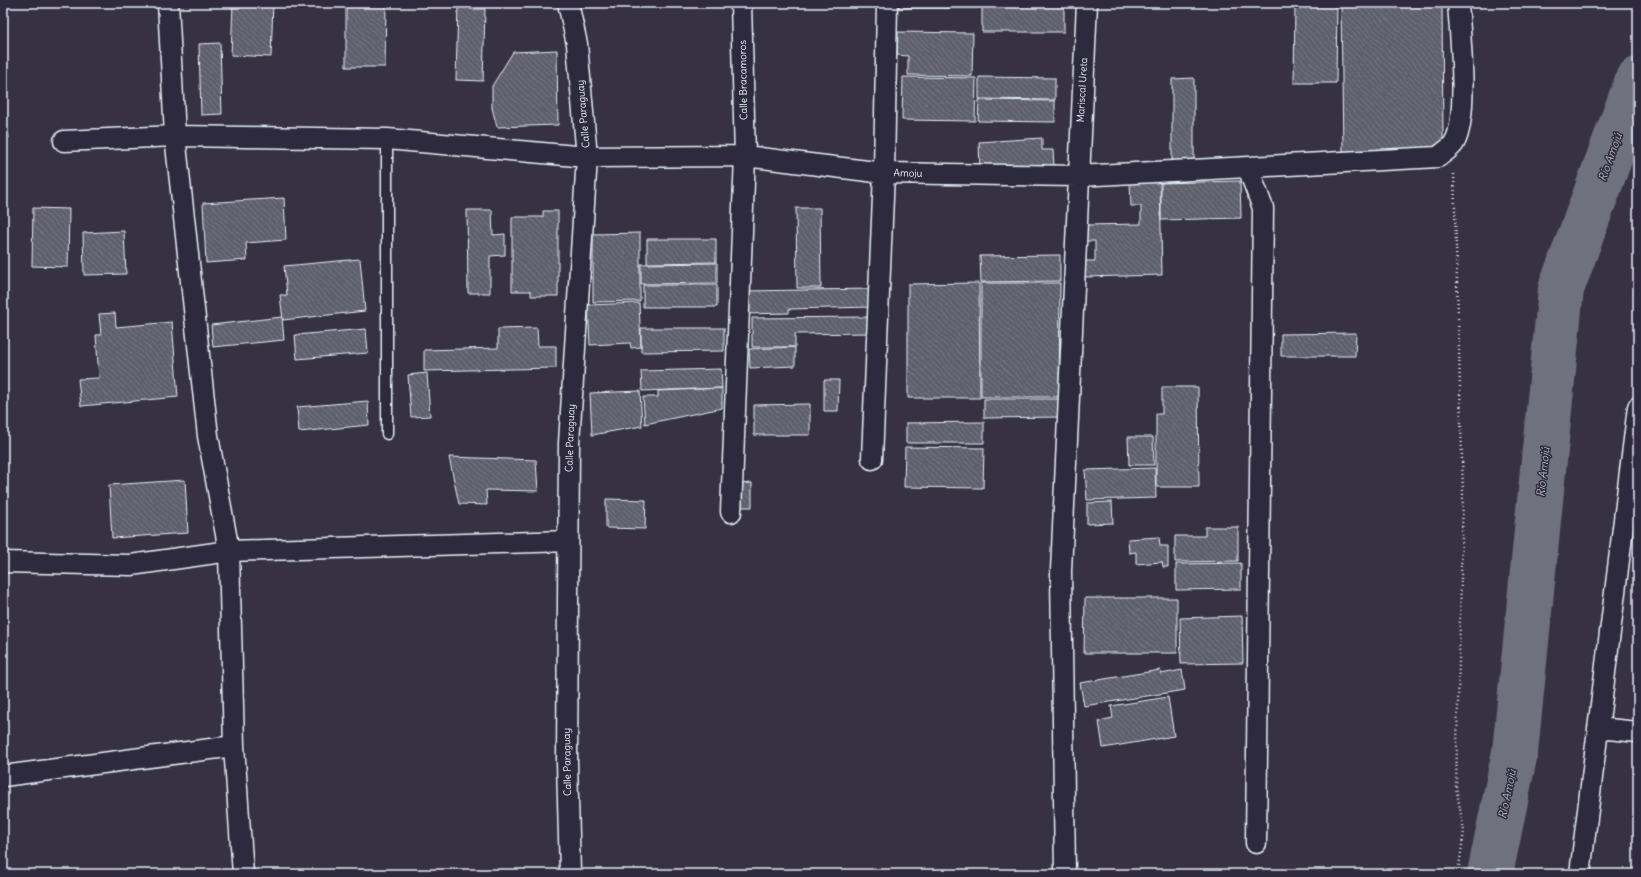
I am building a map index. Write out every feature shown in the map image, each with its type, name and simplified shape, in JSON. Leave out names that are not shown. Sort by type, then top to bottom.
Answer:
[{"type":"street","points":[[168,3],[175,136],[208,436],[229,551],[234,746],[243,874]]},
{"type":"street","name":"Calle Paraguay","points":[[568,3],[577,44],[587,157],[569,443],[567,762],[570,874]]},
{"type":"street","name":"Calle Bracamoros","points":[[731,512],[745,156],[741,3]]},
{"type":"street","name":"Amoju","points":[[887,3],[884,173],[1078,176],[1248,168],[1438,157],[1454,144]]},
{"type":"street","name":"Mariscal Ureta","points":[[1065,874],[1061,571],[1087,3]]},
{"type":"street","points":[[1454,144],[1460,129],[1462,106],[1458,3]]},
{"type":"street","points":[[64,141],[175,136],[387,139],[587,157],[745,156],[884,173],[872,459]]},
{"type":"street","points":[[1248,168],[1262,208],[1256,843]]},
{"type":"street","points":[[1580,874],[1598,728],[1630,539],[1638,407]]},
{"type":"street","points":[[3,562],[131,565],[229,551],[568,541]]},
{"type":"street","points":[[1598,728],[1638,732]]},
{"type":"street","points":[[3,776],[234,746]]},
{"type":"lane","points":[[387,139],[387,434]]},
{"type":"path","points":[[1454,144],[1463,493],[1456,787],[1464,831],[1458,874]]},
{"type":"building","points":[[233,3],[273,3],[271,57],[231,55]]},
{"type":"building","points":[[346,3],[386,3],[385,67],[346,67]]},
{"type":"building","points":[[458,3],[470,3],[470,9],[485,9],[483,81],[456,80]]},
{"type":"building","points":[[899,3],[978,3],[978,8],[899,8]]},
{"type":"building","points":[[982,3],[1064,3],[1064,32],[982,32]]},
{"type":"building","points":[[1295,3],[1337,3],[1336,83],[1294,83]]},
{"type":"building","points":[[1341,3],[1442,3],[1443,143],[1436,150],[1343,152]]},
{"type":"building","points":[[898,32],[973,33],[972,76],[908,75],[908,56],[897,55]]},
{"type":"building","points":[[220,43],[222,114],[201,115],[199,44]]},
{"type":"building","points":[[557,50],[558,125],[497,127],[492,108],[492,86],[513,52]]},
{"type":"building","points":[[903,77],[976,78],[975,121],[902,120]]},
{"type":"building","points":[[979,77],[1055,78],[1055,100],[979,99]]},
{"type":"building","points":[[1194,78],[1194,169],[1172,170],[1172,79]]},
{"type":"building","points":[[979,100],[1055,101],[1055,122],[978,121]]},
{"type":"building","points":[[3,109],[9,138],[3,138]]},
{"type":"building","points":[[1042,138],[1042,150],[1053,150],[1054,166],[980,171],[979,142]]},
{"type":"building","points":[[1240,181],[1241,218],[1161,220],[1161,183]]},
{"type":"building","points":[[1160,182],[1162,275],[1084,277],[1084,261],[1095,261],[1095,241],[1085,241],[1085,225],[1141,224],[1141,206],[1131,206],[1130,183]]},
{"type":"building","points":[[284,198],[286,240],[246,243],[247,260],[206,263],[203,203]]},
{"type":"building","points":[[33,208],[69,209],[68,267],[32,266]]},
{"type":"building","points":[[796,208],[820,208],[821,288],[797,288]]},
{"type":"building","points":[[467,210],[492,210],[493,235],[505,234],[505,255],[490,256],[490,293],[468,293]]},
{"type":"building","points":[[543,211],[558,211],[558,296],[531,296],[531,291],[512,291],[512,217],[543,217]]},
{"type":"building","points":[[124,231],[126,274],[84,275],[83,233]]},
{"type":"building","points":[[640,233],[640,301],[593,302],[593,234]]},
{"type":"building","points":[[647,239],[716,239],[716,262],[647,263]]},
{"type":"building","points":[[1060,255],[1060,281],[981,282],[980,256]]},
{"type":"building","points":[[360,259],[365,311],[283,320],[280,295],[287,295],[284,266]]},
{"type":"building","points":[[717,263],[717,283],[641,284],[641,264]]},
{"type":"building","points":[[979,283],[980,398],[908,398],[908,284]]},
{"type":"building","points":[[981,283],[1060,283],[1059,397],[981,397]]},
{"type":"building","points":[[643,285],[717,285],[717,307],[643,307]]},
{"type":"building","points":[[872,289],[872,307],[789,309],[789,313],[745,314],[745,291]]},
{"type":"building","points":[[639,303],[641,347],[631,348],[630,343],[590,345],[588,305]]},
{"type":"building","points":[[115,313],[116,327],[172,322],[178,397],[81,406],[78,379],[99,378],[96,335],[101,335],[99,314]]},
{"type":"building","points":[[282,317],[284,340],[213,347],[211,325]]},
{"type":"building","points":[[871,317],[871,333],[795,334],[795,347],[752,347],[752,318]]},
{"type":"building","points":[[537,328],[538,346],[556,346],[556,368],[424,371],[424,350],[498,348],[498,329]]},
{"type":"building","points":[[641,328],[724,328],[724,351],[641,352]]},
{"type":"building","points":[[366,329],[368,353],[297,359],[295,335]]},
{"type":"building","points":[[1356,333],[1355,356],[1281,356],[1281,334]]},
{"type":"building","points":[[795,347],[795,366],[750,368],[749,349]]},
{"type":"building","points":[[721,369],[722,388],[642,391],[641,371]]},
{"type":"building","points":[[427,373],[430,416],[411,417],[408,375]]},
{"type":"building","points":[[824,380],[839,380],[838,411],[824,411]]},
{"type":"building","points":[[1162,387],[1198,387],[1199,487],[1156,487],[1156,414],[1162,414]]},
{"type":"building","points":[[722,388],[722,408],[645,424],[643,397],[658,397],[658,391]]},
{"type":"building","points":[[640,391],[642,426],[592,435],[590,393]]},
{"type":"building","points":[[984,399],[1063,399],[1063,417],[984,418]]},
{"type":"building","points":[[368,401],[369,425],[299,432],[297,407]]},
{"type":"building","points":[[810,404],[810,435],[754,435],[754,405]]},
{"type":"building","points":[[984,422],[984,443],[906,443],[906,423]]},
{"type":"building","points":[[1128,437],[1153,437],[1154,465],[1129,465]]},
{"type":"building","points":[[905,447],[984,448],[983,488],[904,487]]},
{"type":"building","points":[[449,457],[536,460],[538,491],[486,490],[487,505],[459,504]]},
{"type":"building","points":[[1155,468],[1156,498],[1087,500],[1085,470]]},
{"type":"building","points":[[185,480],[188,533],[112,538],[109,485]]},
{"type":"building","points":[[752,483],[752,507],[740,507],[739,484]]},
{"type":"building","points":[[606,499],[646,500],[645,529],[606,528]]},
{"type":"building","points":[[1112,502],[1113,523],[1087,524],[1087,503]]},
{"type":"building","points":[[1205,527],[1238,527],[1238,561],[1175,562],[1175,536],[1205,536]]},
{"type":"building","points":[[1159,537],[1160,546],[1168,546],[1168,567],[1163,567],[1162,562],[1136,564],[1136,552],[1129,553],[1128,539]]},
{"type":"building","points":[[1241,563],[1241,589],[1176,590],[1176,564]]},
{"type":"building","points":[[1085,598],[1177,598],[1177,653],[1084,653]]},
{"type":"building","points":[[1242,616],[1243,663],[1181,664],[1180,618]]},
{"type":"building","points":[[1160,670],[1161,674],[1182,670],[1185,690],[1084,706],[1080,683]]},
{"type":"building","points":[[1168,697],[1174,736],[1103,748],[1099,721],[1113,718],[1111,706]]},
{"type":"waterway","name":"Río Amojú","points":[[1490,874],[1515,752],[1561,289],[1638,80]]}]
